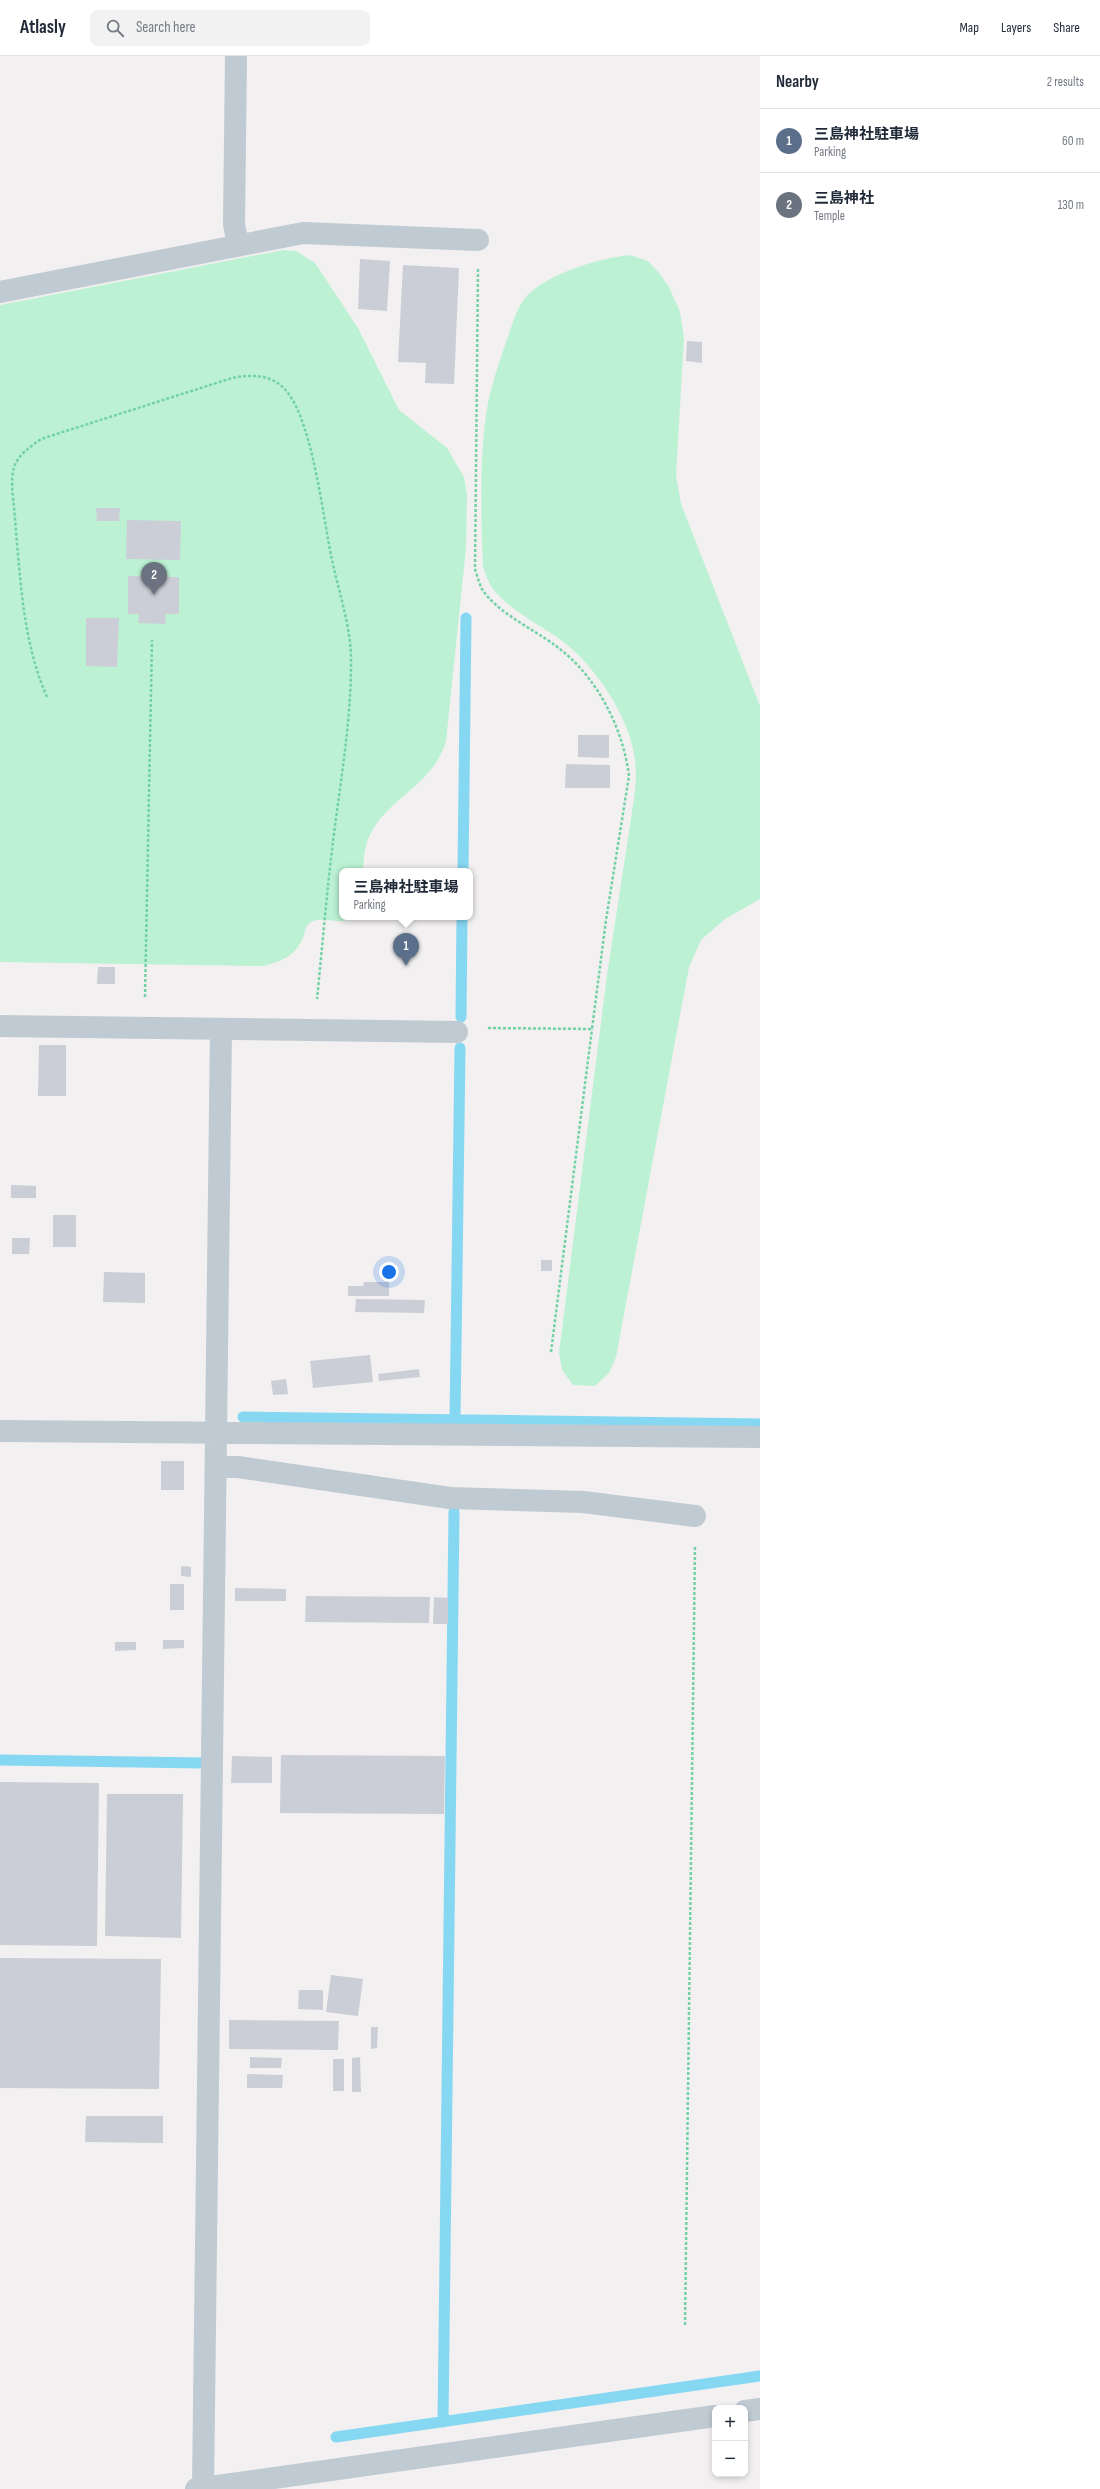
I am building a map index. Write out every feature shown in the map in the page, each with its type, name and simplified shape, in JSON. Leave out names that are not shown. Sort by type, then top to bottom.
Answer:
[{"type":"street","points":[[236,56],[234,224],[238,245]]},
{"type":"street","points":[[0,292],[303,233],[478,240]]},
{"type":"street","points":[[0,1026],[457,1032]]},
{"type":"street","points":[[221,1029],[216,1467],[200,2488],[712,2416]]},
{"type":"street","points":[[0,1431],[216,1434],[243,1431],[760,1437]]},
{"type":"street","points":[[216,1467],[238,1467],[450,1498],[583,1502],[695,1516]]},
{"type":"street","points":[[748,2411],[760,2409]]},
{"type":"path","points":[[478,240],[475,569],[482,589],[496,605],[558,648],[578,666],[608,709],[626,754],[628,776],[626,798],[606,920],[551,1352]]},
{"type":"path","points":[[47,697],[36,672],[30,647],[13,498],[11,474],[21,453],[41,439],[232,378],[252,374],[272,379],[288,392],[299,416],[308,442],[328,530],[352,663],[344,753],[331,852],[314,1030]]},
{"type":"path","points":[[145,1028],[152,640]]},
{"type":"path","points":[[457,1032],[472,1028],[592,1029]]},
{"type":"path","points":[[685,2325],[695,1516]]},
{"type":"green space","points":[[283,250],[296,251],[315,263],[358,328],[399,410],[447,448],[464,477],[467,495],[466,548],[446,741],[440,756],[431,769],[378,822],[370,835],[367,844],[363,868],[339,868],[339,920],[349,920],[338,921],[316,920],[309,923],[300,944],[292,953],[282,960],[264,966],[0,962],[0,305]]},
{"type":"green space","points":[[630,255],[648,261],[659,273],[669,287],[680,312],[684,338],[676,475],[681,504],[760,706],[760,899],[725,919],[701,940],[689,967],[616,1357],[609,1373],[595,1386],[573,1385],[562,1370],[559,1353],[607,975],[634,799],[636,776],[635,760],[625,723],[617,707],[597,676],[573,650],[561,640],[522,615],[503,600],[489,582],[483,567],[481,506],[482,463],[485,422],[490,394],[497,368],[513,322],[527,295],[542,284],[565,272],[605,259]]},
{"type":"building","points":[[360,259],[390,261],[387,311],[358,309]]},
{"type":"building","points":[[403,265],[459,268],[454,384],[425,383],[426,363],[398,362]]},
{"type":"building","points":[[687,341],[702,342],[702,363],[686,361]]},
{"type":"building","points":[[96,508],[120,508],[119,521],[97,521]]},
{"type":"building","points":[[127,520],[181,521],[180,560],[126,559]]},
{"type":"building","points":[[128,576],[179,577],[179,614],[165,614],[166,624],[138,623],[139,614],[128,614]]},
{"type":"building","points":[[86,618],[119,618],[117,667],[86,666]]},
{"type":"building","points":[[578,735],[609,735],[609,758],[578,757]]},
{"type":"building","points":[[566,764],[610,765],[610,788],[565,788]]},
{"type":"building","points":[[98,967],[115,967],[115,984],[97,984]]},
{"type":"building","points":[[39,1045],[66,1045],[66,1096],[38,1096]]},
{"type":"building","points":[[11,1185],[36,1186],[36,1198],[11,1198]]},
{"type":"building","points":[[53,1215],[76,1215],[76,1247],[53,1247]]},
{"type":"building","points":[[12,1238],[30,1238],[29,1254],[12,1254]]},
{"type":"building","points":[[541,1260],[552,1260],[552,1271],[541,1271]]},
{"type":"building","points":[[104,1272],[145,1273],[145,1303],[103,1302]]},
{"type":"building","points":[[364,1282],[389,1282],[389,1296],[348,1296],[348,1286],[363,1286]]},
{"type":"building","points":[[356,1299],[425,1300],[424,1313],[355,1312]]},
{"type":"building","points":[[370,1355],[373,1382],[313,1388],[310,1361]]},
{"type":"building","points":[[419,1369],[420,1377],[379,1381],[378,1374]]},
{"type":"building","points":[[286,1379],[288,1394],[273,1395],[271,1381]]},
{"type":"building","points":[[161,1461],[184,1461],[184,1490],[161,1490]]},
{"type":"building","points":[[181,1566],[191,1567],[191,1577],[181,1576]]},
{"type":"building","points":[[170,1584],[184,1584],[184,1610],[170,1610]]},
{"type":"building","points":[[235,1588],[286,1589],[286,1601],[235,1601]]},
{"type":"building","points":[[306,1596],[430,1597],[429,1623],[305,1622]]},
{"type":"building","points":[[434,1597],[448,1598],[448,1624],[433,1624]]},
{"type":"building","points":[[163,1640],[184,1640],[184,1648],[163,1649]]},
{"type":"building","points":[[115,1642],[136,1642],[136,1650],[115,1651]]},
{"type":"building","points":[[281,1755],[445,1756],[444,1814],[280,1813]]},
{"type":"building","points":[[232,1756],[272,1757],[272,1783],[231,1783]]},
{"type":"building","points":[[0,1782],[99,1783],[97,1946],[0,1945]]},
{"type":"building","points":[[107,1794],[183,1794],[181,1938],[105,1936]]},
{"type":"building","points":[[0,1958],[161,1959],[159,2089],[0,2088]]},
{"type":"building","points":[[331,1975],[363,1979],[358,2016],[326,2012]]},
{"type":"building","points":[[299,1990],[323,1990],[323,2010],[298,2009]]},
{"type":"building","points":[[229,2020],[339,2021],[338,2050],[229,2049]]},
{"type":"building","points":[[371,2027],[378,2027],[377,2048],[371,2049]]},
{"type":"building","points":[[250,2057],[282,2058],[281,2068],[250,2068]]},
{"type":"building","points":[[360,2057],[361,2092],[352,2092],[352,2058]]},
{"type":"building","points":[[333,2059],[344,2059],[344,2091],[333,2091]]},
{"type":"building","points":[[247,2074],[283,2075],[282,2088],[247,2088]]},
{"type":"building","points":[[86,2116],[163,2116],[163,2143],[85,2142]]},
{"type":"waterway","points":[[463,868],[466,618]]},
{"type":"waterway","points":[[461,1017],[462,920]]},
{"type":"waterway","points":[[455,1420],[460,1048]]},
{"type":"waterway","points":[[243,1417],[760,1424]]},
{"type":"waterway","points":[[443,2422],[454,1512]]},
{"type":"waterway","points":[[0,1760],[204,1763]]},
{"type":"waterway","points":[[336,2437],[760,2376]]},
{"type":"place","name":"三島神社","points":[[154,595]]},
{"type":"place","name":"三島神社駐車場","points":[[406,966]]}]
